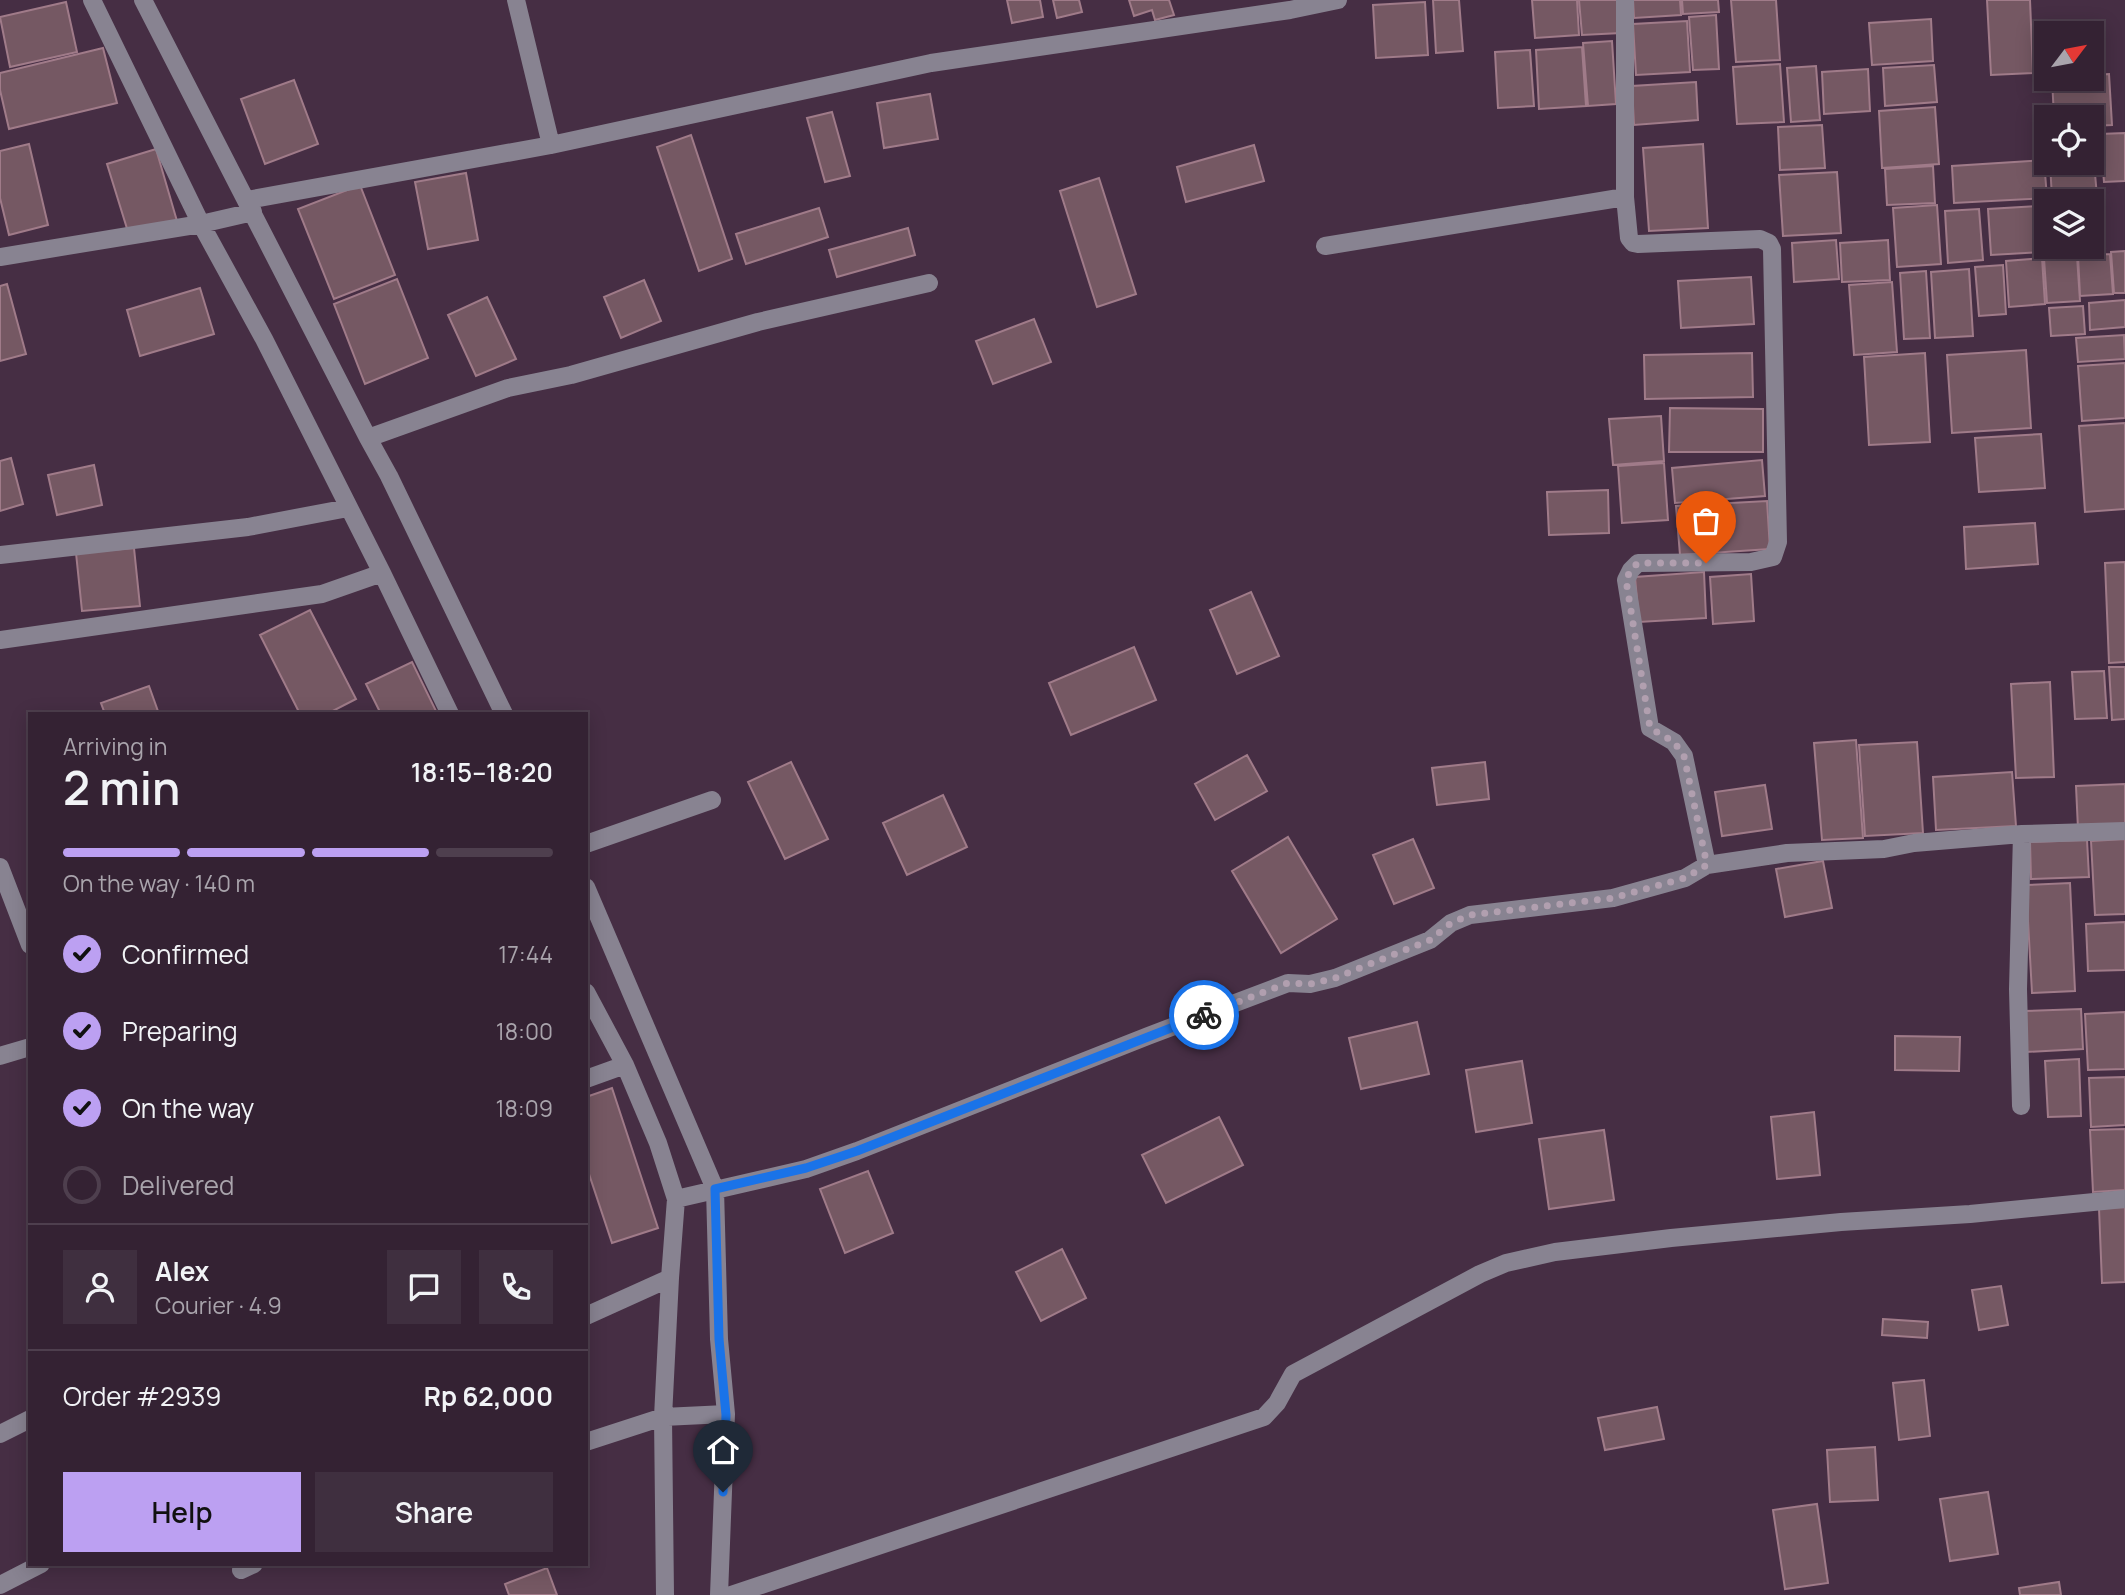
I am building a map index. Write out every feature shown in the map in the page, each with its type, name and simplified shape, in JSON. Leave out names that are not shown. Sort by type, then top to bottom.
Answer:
[{"type":"street","points":[[92,0],[208,223],[449,712]]},
{"type":"street","points":[[144,0],[247,209],[389,476],[504,712]]},
{"type":"street","points":[[516,0],[551,145]]},
{"type":"street","points":[[0,257],[208,223],[247,209],[931,63],[1289,5],[1338,0]]},
{"type":"street","points":[[1625,0],[1625,197],[1629,238],[1633,243],[1760,239],[1769,243],[1772,249],[1778,529],[1778,542],[1773,557],[1751,562],[1638,563],[1631,569],[1626,580],[1650,728],[1674,742],[1684,756],[1707,865]]},
{"type":"street","points":[[1325,246],[1625,197]]},
{"type":"street","points":[[368,438],[508,388],[571,375],[758,321],[929,283]]},
{"type":"street","points":[[0,555],[248,527],[348,508]]},
{"type":"street","points":[[0,640],[322,594],[382,573]]},
{"type":"street","points":[[588,843],[712,800]]},
{"type":"street","points":[[676,1199],[806,1168],[857,1151],[1148,1035],[1288,983],[1310,984],[1335,978],[1430,940],[1451,923],[1470,915],[1613,898],[1685,878],[1707,865],[1787,853],[1884,849],[1914,843],[2022,834],[2125,831]]},
{"type":"street","points":[[2021,1106],[2018,989],[2022,834]]},
{"type":"street","points":[[0,867],[28,940]]},
{"type":"street","points":[[588,892],[715,1189],[719,1339],[726,1415],[719,1595]]},
{"type":"street","points":[[588,996],[625,1065],[658,1143],[676,1199],[663,1417],[665,1595]]},
{"type":"street","points":[[0,1056],[28,1048]]},
{"type":"street","points":[[588,1078],[625,1065]]},
{"type":"street","points":[[731,1595],[1265,1417],[1277,1403],[1293,1374],[1480,1274],[1506,1263],[1555,1252],[1671,1238],[2125,1199]]},
{"type":"street","points":[[588,1315],[670,1278]]},
{"type":"street","points":[[588,1441],[663,1417],[726,1415]]},
{"type":"street","points":[[0,1434],[28,1420]]},
{"type":"street","points":[[0,1585],[37,1566]]},
{"type":"building","points":[[1007,0],[1040,0],[1043,17],[1012,23]]},
{"type":"building","points":[[1053,0],[1079,0],[1082,12],[1057,18]]},
{"type":"building","points":[[1129,0],[1169,0],[1174,15],[1155,20],[1152,10],[1134,16]]},
{"type":"building","points":[[1433,0],[1459,0],[1463,51],[1436,53]]},
{"type":"building","points":[[1532,0],[1577,0],[1579,35],[1535,38]]},
{"type":"building","points":[[1579,0],[1619,0],[1621,33],[1582,35]]},
{"type":"building","points":[[1633,0],[1680,0],[1681,15],[1634,18]]},
{"type":"building","points":[[1682,0],[1718,0],[1719,12],[1683,14]]},
{"type":"building","points":[[1731,0],[1776,0],[1780,60],[1736,62]]},
{"type":"building","points":[[1987,0],[2030,0],[2033,73],[1991,75]]},
{"type":"building","points":[[66,2],[77,52],[10,67],[0,17]]},
{"type":"building","points":[[1425,2],[1428,55],[1376,58],[1373,5]]},
{"type":"building","points":[[1716,15],[1719,69],[1693,70],[1689,17]]},
{"type":"building","points":[[1931,19],[1933,61],[1872,65],[1869,23]]},
{"type":"building","points":[[1687,21],[1690,72],[1636,75],[1633,24]]},
{"type":"building","points":[[1612,41],[1616,104],[1588,106],[1583,43]]},
{"type":"building","points":[[1582,47],[1586,106],[1539,109],[1536,50]]},
{"type":"building","points":[[103,48],[117,103],[9,129],[0,90],[0,73]]},
{"type":"building","points":[[1530,50],[1534,106],[1498,108],[1495,52]]},
{"type":"building","points":[[1780,64],[1784,122],[1737,124],[1733,67]]},
{"type":"building","points":[[1934,65],[1937,102],[1885,106],[1883,68]]},
{"type":"building","points":[[1816,66],[1820,120],[1791,122],[1787,68]]},
{"type":"building","points":[[1868,69],[1870,111],[1824,114],[1822,72]]},
{"type":"building","points":[[2104,74],[2109,74],[2112,125],[2104,125],[2104,105],[2053,105],[2053,91],[2104,91]]},
{"type":"building","points":[[294,80],[318,144],[265,164],[241,99]]},
{"type":"building","points":[[1696,82],[1698,120],[1634,125],[1632,86]]},
{"type":"building","points":[[930,94],[938,139],[884,148],[877,103]]},
{"type":"building","points":[[1935,107],[1939,164],[1882,168],[1879,111]]},
{"type":"building","points":[[832,112],[850,176],[825,182],[807,118]]},
{"type":"building","points":[[1822,125],[1825,168],[1780,170],[1778,127]]},
{"type":"building","points":[[2125,133],[2125,181],[2104,182],[2104,134]]},
{"type":"building","points":[[691,135],[732,259],[699,271],[657,147]]},
{"type":"building","points":[[29,144],[48,225],[9,235],[0,198],[0,151]]},
{"type":"building","points":[[1703,144],[1708,228],[1649,231],[1643,148]]},
{"type":"building","points":[[1254,145],[1264,181],[1186,202],[1177,167]]},
{"type":"building","points":[[156,149],[177,221],[129,235],[107,164]]},
{"type":"building","points":[[2034,161],[2034,175],[2045,175],[2046,189],[2034,189],[2034,199],[1954,203],[1952,166]]},
{"type":"building","points":[[1933,166],[1935,203],[1887,205],[1885,169]]},
{"type":"building","points":[[1837,172],[1841,233],[1783,236],[1779,175]]},
{"type":"building","points":[[466,173],[478,240],[428,249],[415,182]]},
{"type":"building","points":[[2051,175],[2095,175],[2096,189],[2051,189]]},
{"type":"building","points":[[1099,178],[1136,294],[1097,307],[1060,191]]},
{"type":"building","points":[[360,185],[395,275],[334,299],[298,209]]},
{"type":"building","points":[[1937,205],[1941,264],[1897,267],[1893,208]]},
{"type":"building","points":[[2034,206],[2034,253],[1991,255],[1988,209]]},
{"type":"building","points":[[819,208],[828,237],[746,264],[736,234]]},
{"type":"building","points":[[1979,209],[1983,260],[1948,263],[1945,211]]},
{"type":"building","points":[[908,228],[915,255],[837,277],[829,250]]},
{"type":"building","points":[[1836,240],[1839,279],[1794,282],[1792,243]]},
{"type":"building","points":[[1888,240],[1890,280],[1842,282],[1840,243]]},
{"type":"building","points":[[2125,251],[2125,293],[2114,293],[2111,252]]},
{"type":"building","points":[[2104,254],[2110,254],[2113,294],[2080,296],[2078,259],[2104,259]]},
{"type":"building","points":[[2042,259],[2045,304],[2009,307],[2006,261]]},
{"type":"building","points":[[2044,259],[2077,259],[2080,301],[2047,303]]},
{"type":"building","points":[[2003,265],[2006,314],[1979,316],[1975,267]]},
{"type":"building","points":[[1969,269],[1973,336],[1935,338],[1931,272]]},
{"type":"building","points":[[1926,271],[1930,338],[1904,339],[1900,273]]},
{"type":"building","points":[[1751,277],[1754,324],[1681,328],[1678,281]]},
{"type":"building","points":[[397,279],[428,358],[365,384],[334,304]]},
{"type":"building","points":[[644,280],[661,321],[621,338],[604,297]]},
{"type":"building","points":[[1892,282],[1897,352],[1854,355],[1849,285]]},
{"type":"building","points":[[7,284],[26,354],[0,361],[0,286]]},
{"type":"building","points":[[200,288],[214,334],[140,356],[127,310]]},
{"type":"building","points":[[487,297],[516,359],[476,376],[448,315]]},
{"type":"building","points":[[2125,300],[2125,327],[2090,330],[2089,303]]},
{"type":"building","points":[[2083,306],[2085,334],[2051,336],[2049,308]]},
{"type":"building","points":[[1034,319],[1051,362],[993,384],[976,341]]},
{"type":"building","points":[[2124,335],[2125,359],[2078,362],[2076,338]]},
{"type":"building","points":[[2026,350],[2031,428],[1952,433],[1947,355]]},
{"type":"building","points":[[1752,353],[1753,397],[1645,399],[1644,355]]},
{"type":"building","points":[[1925,353],[1930,442],[1869,445],[1864,357]]},
{"type":"building","points":[[2125,363],[2125,418],[2082,421],[2078,366]]},
{"type":"building","points":[[1670,408],[1763,409],[1763,452],[1669,452]]},
{"type":"building","points":[[1661,416],[1664,461],[1613,465],[1609,419]]},
{"type":"building","points":[[2125,423],[2125,509],[2085,512],[2079,426]]},
{"type":"building","points":[[2041,434],[2045,488],[1979,492],[1975,438]]},
{"type":"building","points":[[11,458],[23,504],[0,511],[0,461]]},
{"type":"building","points":[[1762,460],[1765,496],[1675,503],[1672,468]]},
{"type":"building","points":[[1664,463],[1668,520],[1622,523],[1618,466]]},
{"type":"building","points":[[94,465],[102,505],[57,515],[48,475]]},
{"type":"building","points":[[1608,490],[1609,533],[1549,535],[1547,492]]},
{"type":"building","points":[[1767,501],[1770,549],[1680,555],[1676,506]]},
{"type":"building","points":[[2035,523],[2038,564],[1966,569],[1964,527]]},
{"type":"building","points":[[134,548],[140,606],[82,611],[76,553]]},
{"type":"building","points":[[2125,562],[2125,662],[2109,663],[2105,563]]},
{"type":"building","points":[[1704,572],[1706,618],[1639,622],[1635,577]]},
{"type":"building","points":[[1751,574],[1754,621],[1713,624],[1710,577]]},
{"type":"building","points":[[1251,592],[1279,656],[1237,674],[1210,610]]},
{"type":"building","points":[[310,610],[356,699],[331,712],[299,712],[260,635]]},
{"type":"building","points":[[1134,647],[1156,700],[1071,735],[1049,683]]},
{"type":"building","points":[[412,662],[436,711],[380,712],[366,684]]},
{"type":"building","points":[[2109,667],[2125,667],[2125,719],[2112,720]]},
{"type":"building","points":[[2104,671],[2107,718],[2075,719],[2072,672]]},
{"type":"building","points":[[2050,682],[2054,777],[2016,778],[2011,684]]},
{"type":"building","points":[[149,686],[158,712],[104,712],[101,703]]},
{"type":"building","points":[[1856,740],[1863,838],[1822,840],[1814,743]]},
{"type":"building","points":[[1917,742],[1923,833],[1865,836],[1859,745]]},
{"type":"building","points":[[1247,755],[1267,791],[1215,820],[1195,784]]},
{"type":"building","points":[[791,762],[828,839],[785,859],[748,782]]},
{"type":"building","points":[[1485,762],[1489,799],[1437,805],[1432,768]]},
{"type":"building","points":[[2012,772],[2016,826],[1936,830],[1933,777]]},
{"type":"building","points":[[2125,784],[2125,827],[2078,829],[2076,786]]},
{"type":"building","points":[[1765,785],[1772,829],[1722,836],[1715,792]]},
{"type":"building","points":[[943,795],[967,847],[907,875],[883,823]]},
{"type":"building","points":[[1288,837],[1337,919],[1281,953],[1232,871]]},
{"type":"building","points":[[1413,839],[1434,888],[1394,904],[1373,855]]},
{"type":"building","points":[[2125,839],[2125,914],[2095,915],[2091,841]]},
{"type":"building","points":[[2087,840],[2089,877],[2031,879],[2030,842]]},
{"type":"building","points":[[1823,861],[1832,908],[1785,917],[1776,869]]},
{"type":"building","points":[[2070,883],[2075,991],[2032,993],[2026,885]]},
{"type":"building","points":[[2125,922],[2125,970],[2088,971],[2086,924]]},
{"type":"building","points":[[2081,1009],[2083,1049],[2026,1052],[2024,1011]]},
{"type":"building","points":[[2125,1012],[2125,1069],[2088,1070],[2085,1014]]},
{"type":"building","points":[[1417,1022],[1429,1074],[1361,1089],[1349,1038]]},
{"type":"building","points":[[1895,1036],[1960,1037],[1959,1071],[1895,1070]]},
{"type":"building","points":[[2079,1059],[2081,1116],[2048,1117],[2045,1061]]},
{"type":"building","points":[[1522,1061],[1532,1123],[1476,1132],[1466,1070]]},
{"type":"building","points":[[2125,1077],[2125,1125],[2091,1127],[2089,1078]]},
{"type":"building","points":[[612,1088],[658,1228],[612,1243],[588,1171],[588,1096]]},
{"type":"building","points":[[1814,1112],[1820,1175],[1777,1179],[1771,1117]]},
{"type":"building","points":[[1219,1117],[1243,1165],[1166,1203],[1142,1155]]},
{"type":"building","points":[[2125,1129],[2125,1190],[2093,1192],[2090,1130]]},
{"type":"building","points":[[1604,1130],[1614,1200],[1549,1209],[1539,1139]]},
{"type":"building","points":[[868,1171],[893,1233],[845,1253],[820,1189]]},
{"type":"building","points":[[2125,1207],[2125,1282],[2102,1283],[2099,1208]]},
{"type":"building","points":[[1062,1249],[1086,1298],[1041,1321],[1016,1272]]},
{"type":"building","points":[[2001,1286],[2008,1325],[1979,1330],[1972,1290]]},
{"type":"building","points":[[1883,1319],[1928,1322],[1927,1338],[1882,1335]]},
{"type":"building","points":[[1924,1380],[1930,1436],[1899,1440],[1893,1383]]},
{"type":"building","points":[[1657,1407],[1664,1439],[1605,1450],[1598,1418]]},
{"type":"building","points":[[1875,1447],[1878,1500],[1830,1502],[1827,1450]]},
{"type":"building","points":[[1988,1492],[1998,1554],[1950,1561],[1940,1499]]},
{"type":"building","points":[[1817,1504],[1828,1583],[1785,1589],[1773,1510]]},
{"type":"building","points":[[547,1568],[557,1595],[509,1595],[505,1584]]},
{"type":"building","points":[[2059,1582],[2061,1595],[2020,1595],[2019,1588]]},
{"type":"way so far","points":[[1204,1015],[1288,983],[1310,984],[1335,978],[1430,940],[1451,923],[1470,915],[1613,898],[1685,878],[1707,865],[1684,756],[1674,742],[1650,728],[1626,580],[1631,569],[1638,563],[1706,563]]},
{"type":"route","points":[[723,1492],[726,1415],[719,1339],[715,1189],[806,1168],[857,1151],[1204,1015]]}]
